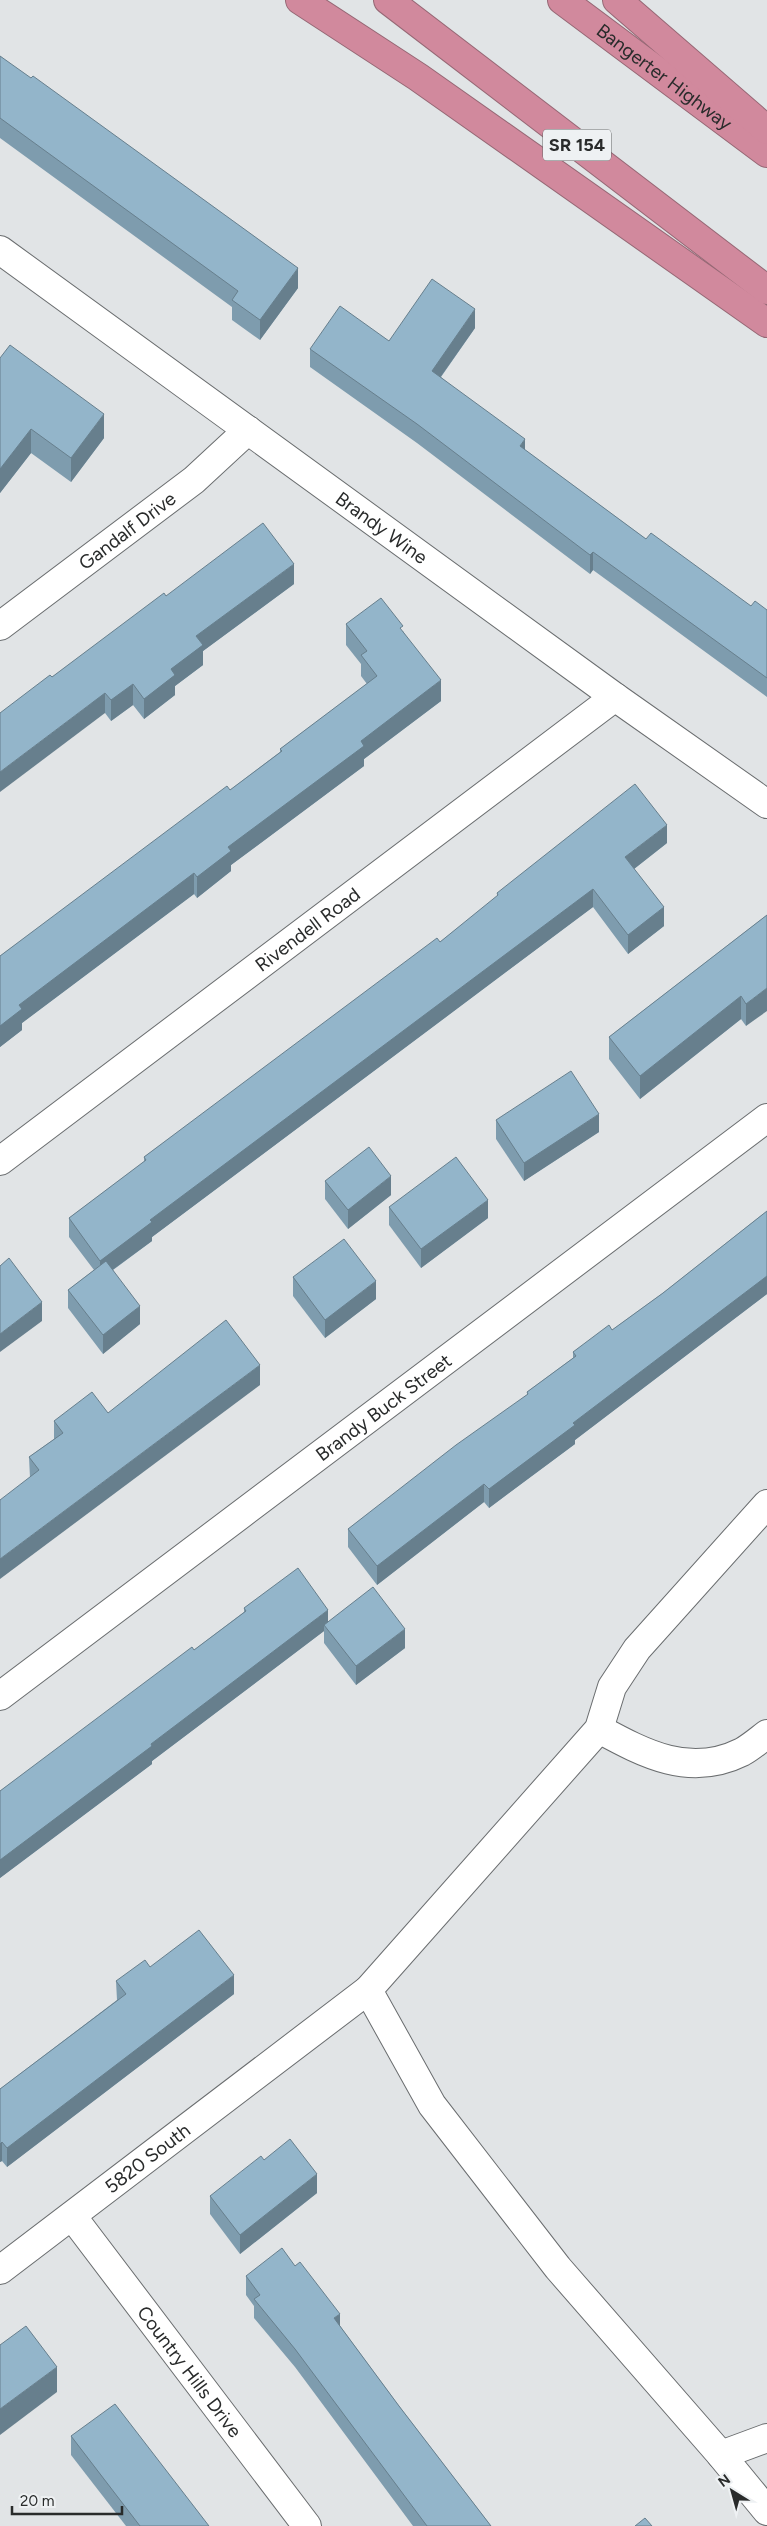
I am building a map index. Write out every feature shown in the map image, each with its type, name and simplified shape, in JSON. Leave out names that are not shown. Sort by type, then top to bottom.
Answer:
[{"type":"highway","points":[[300,0],[418,77],[767,323]]},
{"type":"highway","name":"SR 154","points":[[388,0],[767,290]]},
{"type":"highway","name":"Bangerter Highway","points":[[562,0],[767,153]]},
{"type":"highway","points":[[617,0],[767,130]]},
{"type":"street","name":"Brandy Wine","points":[[0,250],[615,697],[767,804]]},
{"type":"street","name":"Gandalf Drive","points":[[0,626],[194,480],[248,430]]},
{"type":"street","name":"Rivendell Road","points":[[0,1161],[615,697]]},
{"type":"street","name":"Brandy Buck Street","points":[[0,1696],[767,1118]]},
{"type":"street","points":[[767,1504],[637,1649],[612,1687],[599,1729],[635,1748],[677,1763],[711,1763],[742,1752],[767,1734]]},
{"type":"street","name":"5820 South","points":[[0,2270],[368,1990],[599,1729]]},
{"type":"street","points":[[368,1990],[432,2105],[558,2268],[721,2455],[767,2511]]},
{"type":"street","name":"Country Hills Drive","points":[[72,2216],[307,2526]]},
{"type":"street","points":[[721,2455],[753,2441],[767,2438]]},
{"type":"building","points":[[0,56],[31,78],[33,76],[298,268],[260,320],[232,300],[238,291],[0,118]]},
{"type":"building","points":[[432,279],[475,309],[432,371],[525,439],[520,446],[646,539],[651,533],[751,606],[755,601],[767,610],[767,678],[593,552],[590,555],[417,424],[310,349],[340,306],[389,341]]},
{"type":"building","points":[[10,345],[104,414],[71,458],[31,429],[0,469],[0,358]]},
{"type":"building","points":[[263,523],[294,564],[196,636],[203,645],[171,669],[175,675],[144,699],[133,684],[111,700],[105,693],[0,772],[0,713],[50,675],[52,677],[164,593],[166,596]]},
{"type":"building","points":[[381,598],[403,626],[400,628],[441,680],[361,741],[364,746],[228,847],[231,851],[197,877],[194,873],[19,1005],[22,1009],[0,1026],[0,956],[227,786],[230,790],[282,751],[280,749],[377,676],[361,655],[367,651],[346,624]]},
{"type":"building","points":[[635,784],[667,825],[625,857],[664,907],[628,935],[593,889],[150,1220],[152,1222],[100,1261],[69,1218],[146,1160],[144,1157],[437,938],[440,942],[498,895],[497,893]]},
{"type":"building","points":[[767,915],[767,988],[746,1004],[741,996],[640,1076],[609,1037]]},
{"type":"building","points":[[571,1071],[599,1114],[524,1163],[496,1120]]},
{"type":"building","points":[[369,1147],[391,1176],[348,1210],[325,1181]]},
{"type":"building","points":[[456,1157],[488,1200],[421,1249],[389,1207]]},
{"type":"building","points":[[767,1211],[767,1276],[573,1423],[575,1425],[489,1489],[484,1484],[377,1566],[348,1529],[456,1445],[528,1394],[527,1392],[576,1356],[573,1352],[609,1325],[612,1330],[663,1293]]},
{"type":"building","points":[[344,1239],[376,1281],[325,1320],[293,1277]]},
{"type":"building","points":[[9,1258],[42,1302],[0,1334],[0,1266]]},
{"type":"building","points":[[106,1261],[140,1306],[103,1335],[68,1290]]},
{"type":"building","points":[[226,1320],[260,1365],[0,1559],[0,1500],[39,1470],[29,1457],[63,1433],[54,1421],[92,1392],[108,1413]]},
{"type":"building","points":[[298,1568],[328,1610],[0,1860],[0,1791],[192,1647],[194,1650],[246,1611],[244,1608]]},
{"type":"building","points":[[373,1587],[405,1629],[356,1666],[324,1625]]},
{"type":"building","points":[[199,1930],[234,1975],[7,2148],[2,2142],[0,2144],[0,2089],[126,1994],[116,1981],[145,1960],[150,1967]]},
{"type":"building","points":[[290,2139],[317,2174],[240,2235],[210,2196],[261,2156],[264,2160]]},
{"type":"building","points":[[282,2248],[295,2266],[300,2262],[340,2314],[334,2318],[491,2526],[427,2526],[295,2349],[254,2299],[260,2295],[246,2276]]},
{"type":"building","points":[[26,2326],[57,2367],[0,2409],[0,2345]]},
{"type":"building","points":[[115,2404],[209,2526],[140,2526],[71,2436]]},
{"type":"building","points":[[645,2518],[652,2526],[635,2526]]}]
